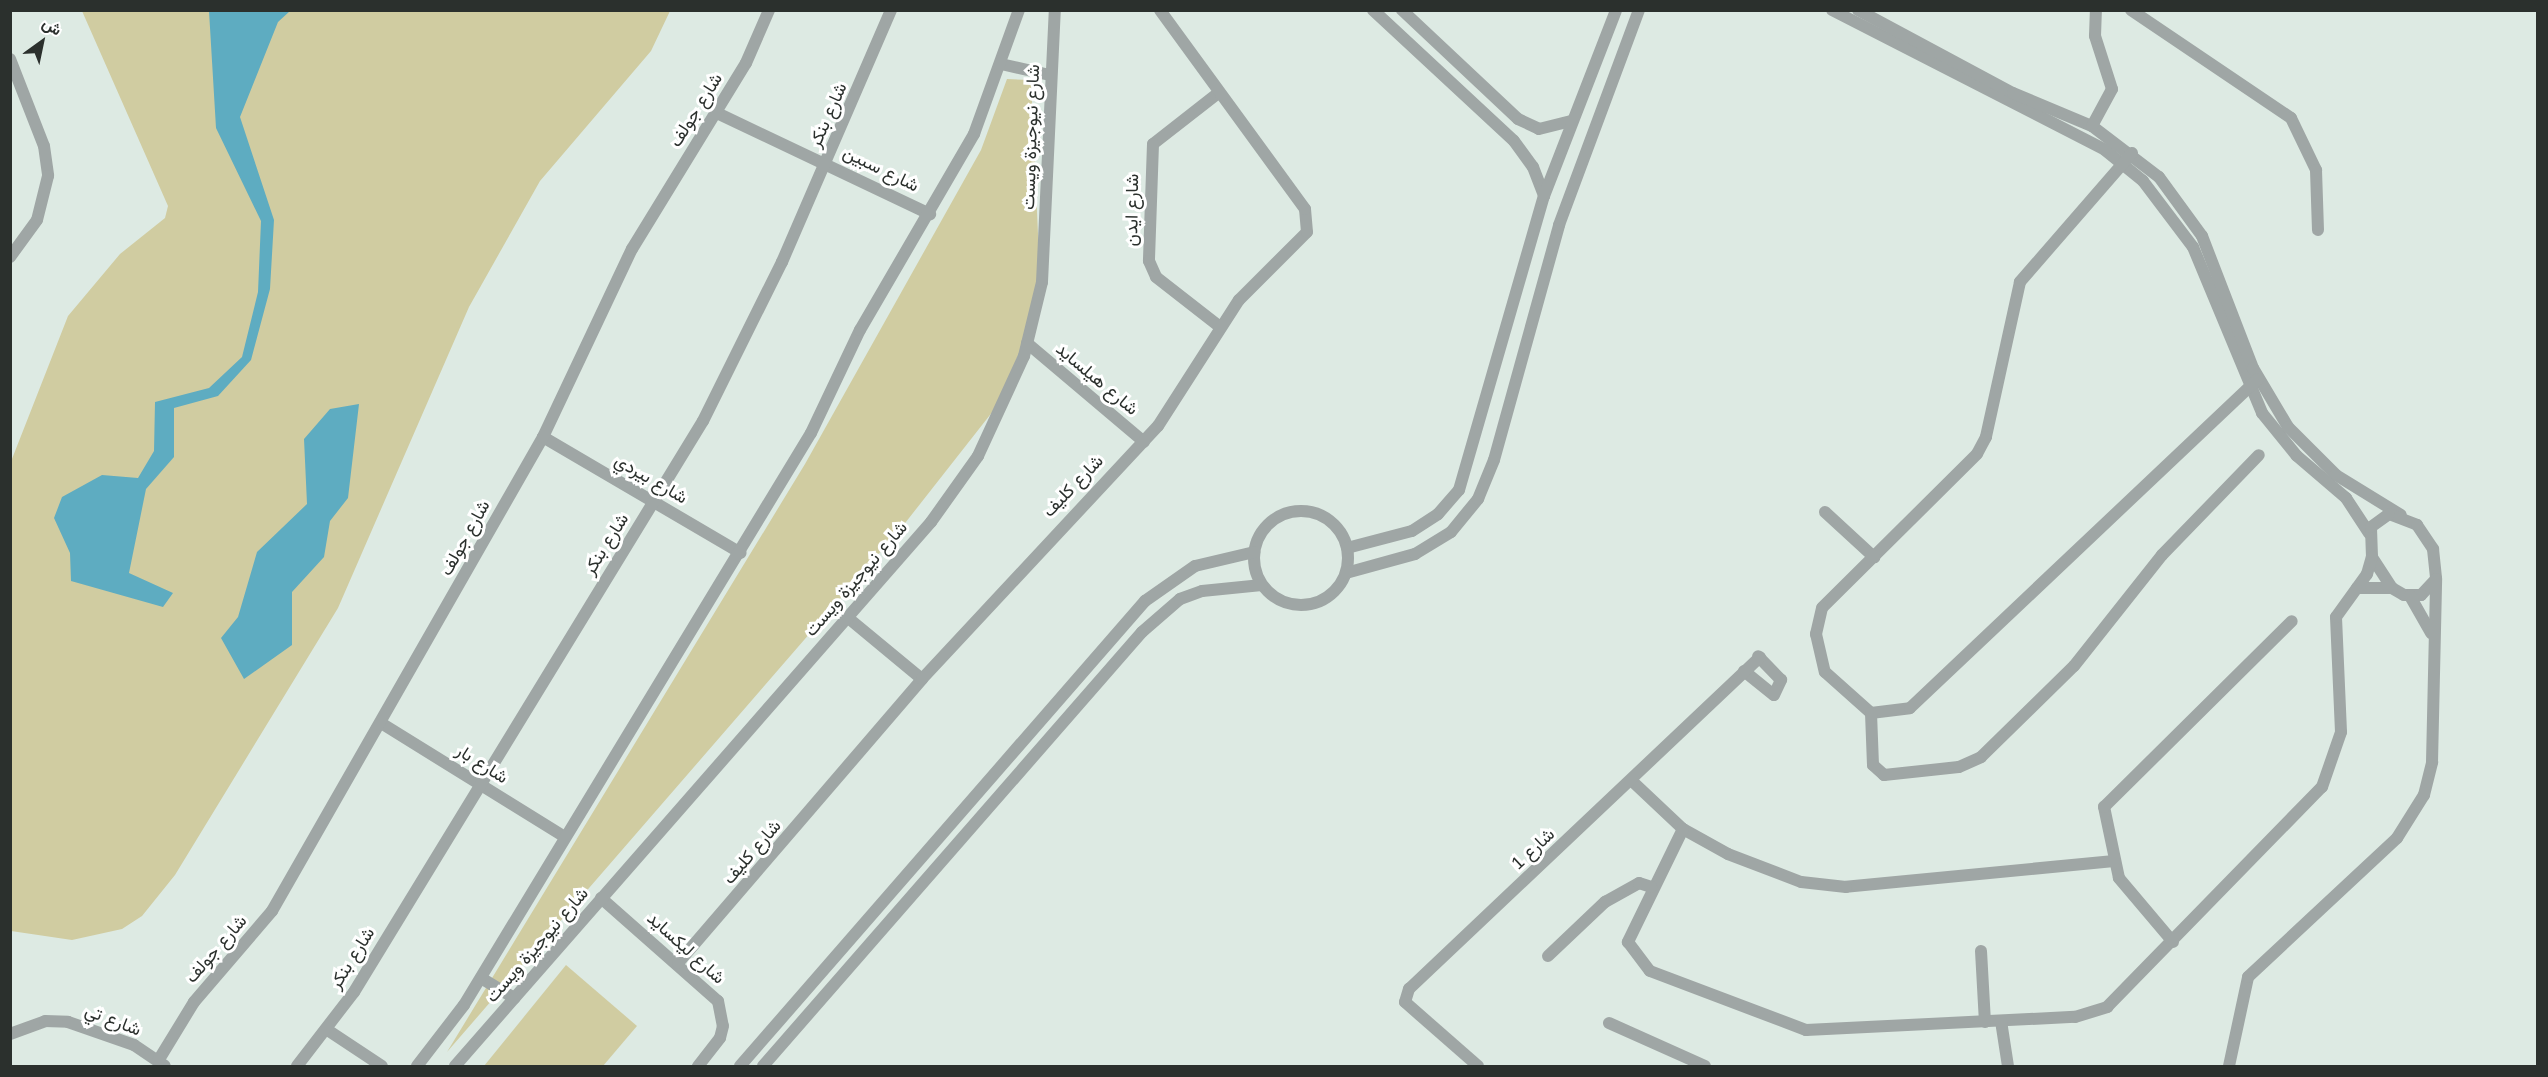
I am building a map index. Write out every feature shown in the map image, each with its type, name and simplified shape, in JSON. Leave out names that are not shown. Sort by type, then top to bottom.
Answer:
[{"type":"street","name":"شارع جولف","points":[[161,1064],[194,1002],[272,911],[381,723],[543,438],[632,249],[717,113],[769,10]]},
{"type":"street","name":"شارع بنكر","points":[[297,1066],[326,1029],[480,784],[654,500],[731,369],[826,162],[891,10]]},
{"type":"street","name":"شارع نيوجيزة ويست","points":[[417,1066],[481,978],[563,836],[741,553],[811,434],[860,330],[930,214],[974,134],[1019,10]]},
{"type":"street","name":"شارع نيوجيزة ويست","points":[[455,1066],[955,492],[995,426],[1027,343],[1046,244],[1050,75],[1055,10]]},
{"type":"street","name":"شارع كليف","points":[[678,963],[922,680],[1058,528],[1144,442],[1220,326],[1257,280],[1303,239],[1309,224],[1305,209],[1218,94],[1160,10]]},
{"type":"street","points":[[1373,10],[1514,141],[1533,167],[1544,196]]},
{"type":"street","points":[[1402,10],[1527,125],[1550,129],[1571,121]]},
{"type":"street","points":[[1347,548],[1412,531],[1438,514],[1459,490],[1544,196],[1571,121],[1616,10]]},
{"type":"street","points":[[1346,573],[1415,554],[1451,532],[1478,499],[1494,460],[1559,225],[1639,10]]},
{"type":"street","points":[[1832,10],[1879,28],[2013,93],[2047,104],[2092,126],[2132,153],[2165,184],[2202,236],[2258,379],[2313,454],[2401,515],[2429,540],[2436,579],[2432,762],[2420,806],[2397,838],[2248,977],[2229,1066]]},
{"type":"street","points":[[1858,10],[1879,28],[2039,120],[2122,163],[2162,201],[2193,247],[2248,388],[2278,436],[2346,498],[2369,533],[2372,557],[2392,588]]},
{"type":"street","points":[[2092,126],[2112,89],[2095,36],[2096,10]]},
{"type":"street","points":[[2131,10],[2291,118],[2316,170],[2318,230]]},
{"type":"street","points":[[10,257],[37,220],[48,176],[44,146],[11,64]]},
{"type":"street","points":[[1001,64],[1050,75]]},
{"type":"street","name":"شارع ايدن","points":[[1218,94],[1153,144],[1149,261],[1156,277],[1220,326]]},
{"type":"street","points":[[2039,120],[2047,104]]},
{"type":"street","name":"شارع سبين","points":[[717,113],[826,162],[930,214]]},
{"type":"street","points":[[1514,141],[1527,125]]},
{"type":"street","points":[[2132,153],[2020,282],[1986,437],[1977,454],[1874,558],[1831,597],[1816,634],[1825,672],[1871,713],[1899,713],[1923,699],[2258,379]]},
{"type":"street","points":[[1511,314],[1533,319]]},
{"type":"street","name":"شارع هيلسايد","points":[[1027,343],[1144,442]]},
{"type":"street","name":"شارع بيردي","points":[[543,438],[654,500],[741,553]]},
{"type":"street","points":[[1871,713],[1873,765],[1884,775],[1959,767],[1981,757],[2074,666],[2162,555],[2259,455]]},
{"type":"street","points":[[1294,511],[1324,516],[1337,526],[1347,548],[1346,573],[1335,592],[1311,605],[1284,602],[1262,585],[1254,552],[1267,525],[1294,511]]},
{"type":"street","points":[[1825,512],[1874,558]]},
{"type":"street","points":[[2369,533],[2383,516],[2401,515]]},
{"type":"street","points":[[740,1066],[1145,601],[1195,566],[1254,552]]},
{"type":"street","points":[[1683,829],[1651,887],[1628,942],[1650,971],[1806,1030],[2092,1015],[2107,1007],[2173,942],[2322,787],[2341,732],[2336,617],[2357,588],[2372,557]]},
{"type":"street","points":[[2410,596],[2426,592],[2436,579]]},
{"type":"street","points":[[763,1066],[1142,632],[1180,599],[1202,591],[1262,585]]},
{"type":"street","points":[[2357,588],[2392,588],[2410,596],[2426,617],[2434,643]]},
{"type":"street","points":[[846,616],[922,680]]},
{"type":"street","points":[[2173,942],[2119,878],[2114,861],[2106,802],[2292,621]]},
{"type":"street","name":"شارع 1","points":[[1478,1066],[1406,1002],[1409,989],[1632,781],[1744,671],[1759,657],[1781,680],[1774,695],[1744,671]]},
{"type":"street","name":"شارع بار","points":[[381,723],[563,836]]},
{"type":"street","points":[[1632,781],[1683,829],[1728,854],[1801,882],[1846,887],[2114,861]]},
{"type":"street","points":[[1548,956],[1605,902],[1639,884],[1651,887]]},
{"type":"street","name":"شارع ليكسايد","points":[[601,898],[710,991],[723,1013],[720,1038],[698,1066]]},
{"type":"street","points":[[1981,951],[1986,1022]]},
{"type":"street","points":[[481,978],[514,998]]},
{"type":"street","name":"شارع تي","points":[[10,1034],[45,1021],[68,1023],[111,1034],[161,1064]]},
{"type":"street","points":[[2001,1021],[2008,1066]]},
{"type":"street","points":[[1609,1023],[1705,1066]]},
{"type":"street","points":[[326,1029],[382,1066]]},
{"type":"shaded area","points":[[82,11],[670,11],[651,51],[540,181],[469,307],[338,608],[175,875],[142,916],[122,929],[72,940],[11,931],[10,464],[68,316],[120,254],[165,218],[168,206]]},
{"type":"shaded area","points":[[1007,79],[1031,80],[1041,300],[997,406],[902,527],[447,1052],[805,464],[981,150]]},
{"type":"shaded area","points":[[566,965],[637,1026],[603,1066],[484,1066]]},
{"type":"water","points":[[209,11],[290,11],[278,22],[240,117],[274,220],[270,289],[251,360],[218,396],[174,408],[174,457],[146,489],[129,573],[173,593],[163,607],[71,581],[70,553],[54,518],[62,497],[102,475],[138,478],[154,451],[155,402],[209,388],[242,357],[258,292],[261,221],[216,128]]},
{"type":"water","points":[[359,404],[348,498],[330,521],[324,557],[292,592],[292,645],[244,679],[221,638],[238,617],[257,552],[307,504],[304,439],[330,409]]}]
